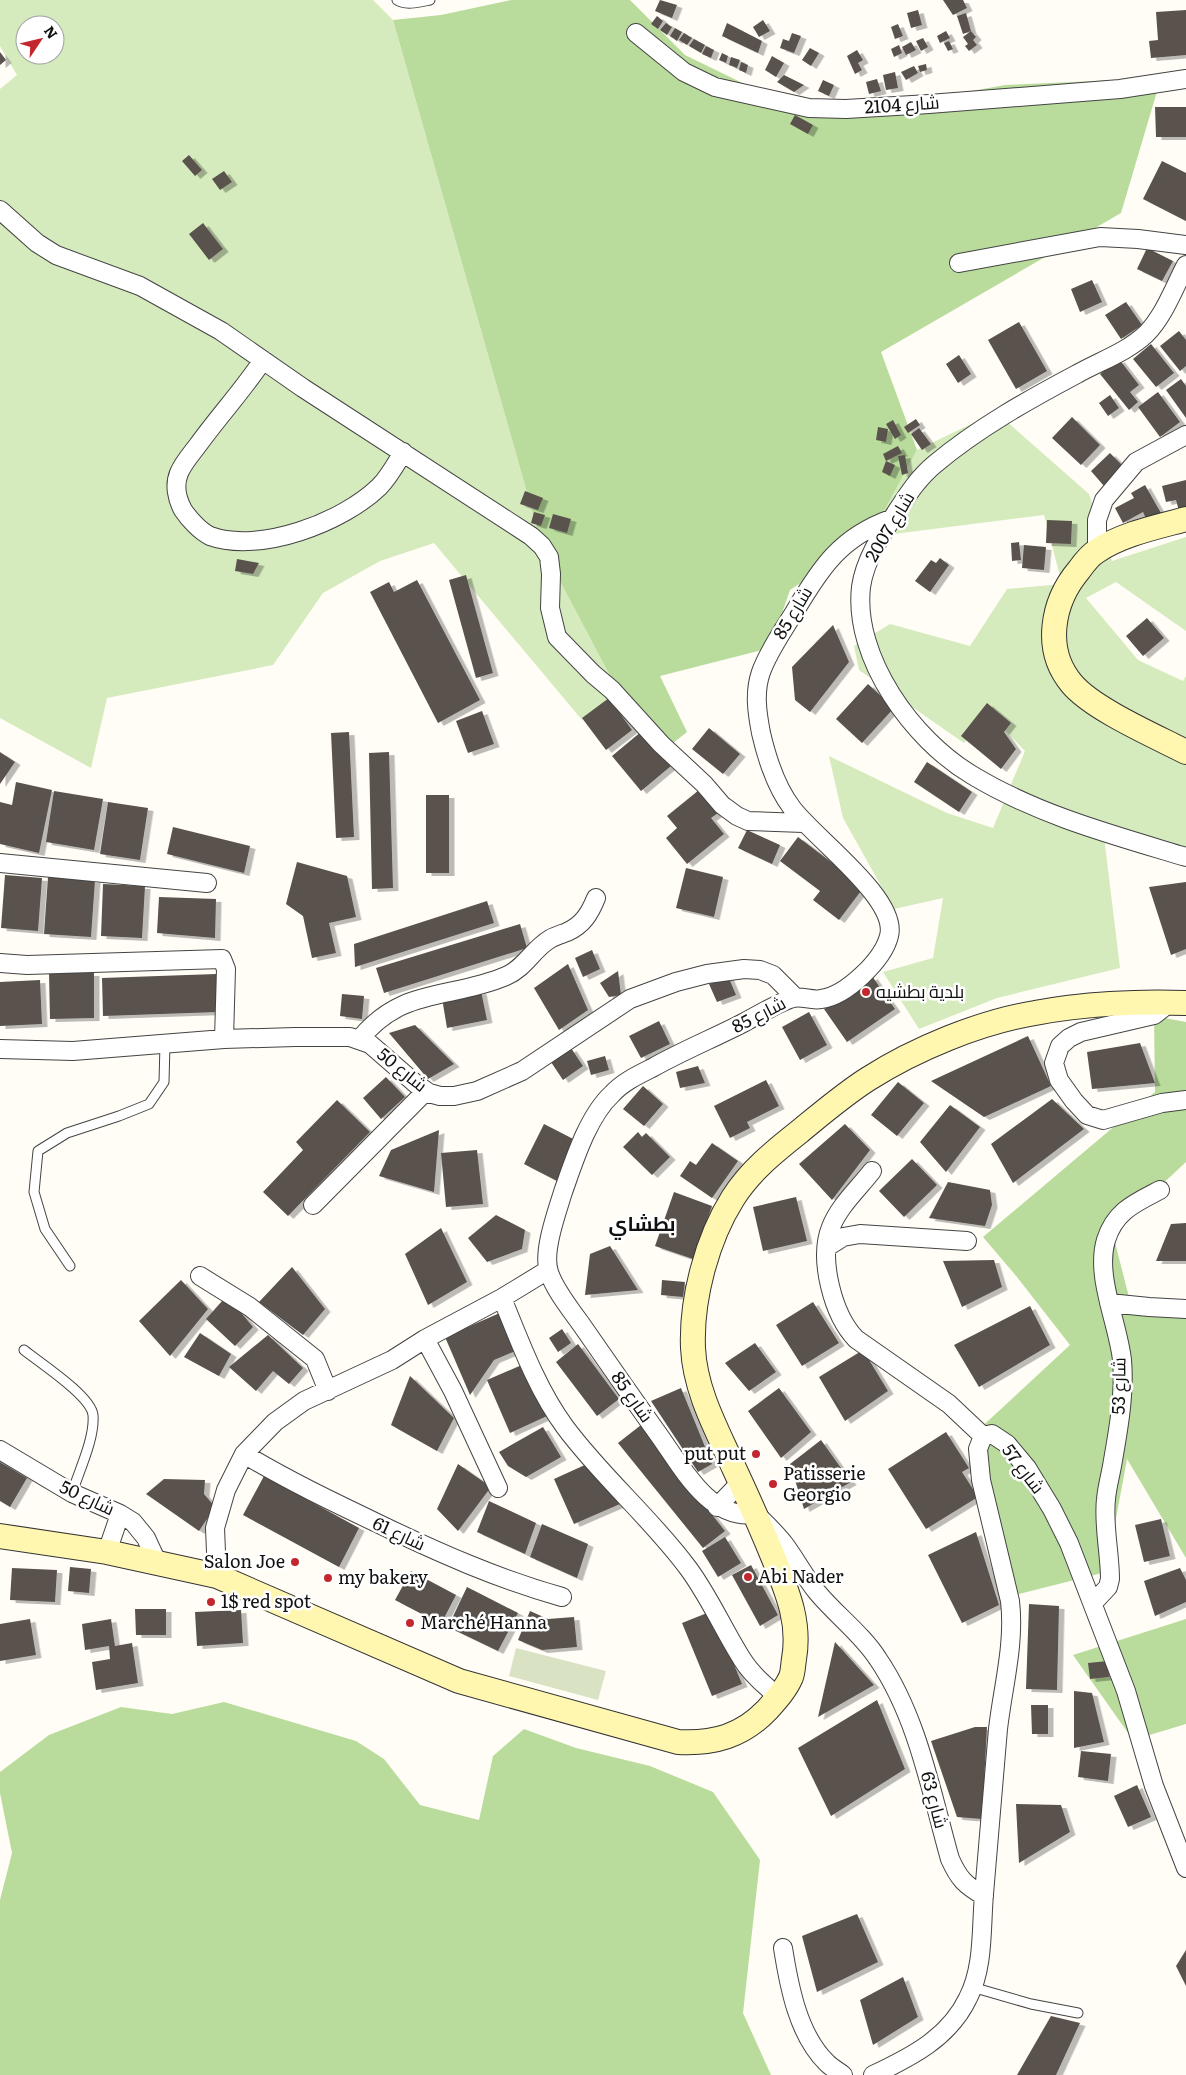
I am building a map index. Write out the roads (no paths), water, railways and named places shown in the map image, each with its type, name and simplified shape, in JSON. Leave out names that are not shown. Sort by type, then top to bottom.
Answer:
[{"type":"main road","points":[[1186,519],[1137,533],[1097,551],[1074,576],[1057,608],[1053,627],[1061,667],[1072,685],[1106,710],[1186,752]]},
{"type":"main road","points":[[0,1536],[107,1552],[217,1576],[459,1681],[678,1742],[701,1744],[715,1741],[737,1732],[760,1717],[779,1697],[791,1676],[797,1638],[796,1621],[791,1601],[756,1514],[706,1405],[699,1383],[693,1349],[693,1324],[704,1266],[713,1237],[733,1197],[750,1175],[773,1153],[865,1081],[898,1062],[956,1037],[1034,1013],[1082,1006],[1178,1002]]},
{"type":"street","name":"شارع 2104","points":[[636,33],[684,72],[715,87],[809,108],[846,109],[929,104],[1120,89],[1186,80]]},
{"type":"street","points":[[0,210],[36,243],[56,255],[140,286],[221,330],[263,360],[531,536],[542,546],[549,557],[550,608],[552,624],[557,637],[612,690],[661,744],[704,784],[722,805],[737,816],[748,821],[804,823]]},
{"type":"street","points":[[958,263],[1100,237],[1138,239],[1186,245]]},
{"type":"street","name":"شارع 2007","points":[[1186,266],[1156,322],[1133,345],[1019,406],[934,464],[918,480],[891,520],[868,560],[862,584],[860,605],[861,623],[885,684],[897,705],[912,724],[945,757],[971,775],[1040,810],[1123,839],[1186,857]]},
{"type":"street","points":[[263,360],[244,388],[203,438],[178,474],[176,492],[181,505],[189,519],[209,535],[238,541],[266,541],[316,524],[357,504],[378,488],[388,477],[403,452]]},
{"type":"street","points":[[1097,551],[1097,520],[1104,500],[1136,462],[1186,435]]},
{"type":"street","name":"شارع 85","points":[[717,1507],[696,1485],[570,1308],[548,1270],[551,1229],[567,1182],[589,1128],[600,1107],[612,1093],[627,1082],[656,1066],[795,997],[820,1000],[830,997],[864,974],[878,958],[886,944],[891,931],[886,912],[877,897],[861,878],[804,823],[789,804],[779,786],[765,748],[757,711],[756,695],[761,673],[771,651],[827,560],[844,544],[862,532],[891,520]]},
{"type":"street","points":[[0,863],[207,883]]},
{"type":"street","points":[[359,1040],[377,1019],[394,1008],[420,998],[474,987],[509,975],[520,968],[551,938],[570,931],[580,924],[591,911],[596,898]]},
{"type":"street","points":[[0,962],[27,965],[222,959],[226,969],[224,1040]]},
{"type":"street","name":"شارع 50","points":[[0,1049],[73,1051],[224,1040],[350,1037],[370,1044],[426,1091],[440,1096],[447,1096],[477,1091],[522,1071],[630,998],[676,982],[744,969],[760,970],[774,975],[795,997]]},
{"type":"street","points":[[1178,1002],[1154,1016],[1081,1032],[1069,1038],[1060,1046],[1054,1063],[1059,1080],[1074,1101],[1087,1115],[1103,1120],[1162,1103],[1186,1100]]},
{"type":"street","points":[[313,1204],[426,1091]]},
{"type":"street","points":[[872,1171],[831,1225],[826,1247],[832,1294],[838,1313],[847,1329],[874,1353],[949,1404],[983,1436]]},
{"type":"street","name":"شارع 53","points":[[1093,1603],[1108,1587],[1110,1579],[1106,1500],[1123,1382],[1122,1360],[1105,1283],[1104,1258],[1106,1242],[1111,1228],[1130,1205],[1160,1190]]},
{"type":"street","points":[[826,1247],[843,1237],[860,1234],[967,1241]]},
{"type":"street","points":[[217,1576],[215,1528],[218,1512],[226,1490],[244,1454],[260,1435],[304,1401],[392,1360],[548,1270]]},
{"type":"street","points":[[200,1276],[250,1307],[315,1359],[328,1391]]},
{"type":"street","points":[[502,1298],[524,1350],[555,1413],[582,1449],[686,1565],[717,1613],[742,1660],[763,1685],[779,1697]]},
{"type":"street","points":[[1110,1303],[1150,1308],[1186,1308]]},
{"type":"street","points":[[426,1339],[498,1488]]},
{"type":"street","name":"شارع 57","points":[[984,1896],[998,1727],[1012,1638],[1010,1601],[981,1480],[978,1449],[983,1436],[992,1434],[1007,1444],[1027,1468],[1052,1509],[1069,1543],[1126,1691],[1154,1786],[1186,1868]]},
{"type":"street","name":"شارع 50","points":[[0,1450],[72,1493],[120,1514],[141,1531],[157,1562]]},
{"type":"street","name":"شارع 61","points":[[244,1454],[281,1477],[478,1570],[562,1597]]},
{"type":"street","points":[[741,1482],[717,1507],[736,1515],[756,1514]]},
{"type":"street","points":[[107,1552],[120,1514]]},
{"type":"street","name":"شارع 63","points":[[756,1514],[784,1544],[815,1589],[862,1639],[888,1673],[909,1719],[956,1874],[966,1885],[984,1896]]},
{"type":"street","points":[[873,2075],[917,2054],[937,2038],[961,2011],[972,1987],[980,1959],[984,1896]]},
{"type":"street","points":[[783,1948],[794,2000],[802,2023],[813,2044],[827,2063],[843,2075]]},
{"type":"lane","points":[[397,0],[400,2],[417,3],[430,0]]},
{"type":"lane","points":[[70,1266],[45,1229],[34,1192],[38,1151],[67,1133],[149,1104],[164,1082],[165,1044]]},
{"type":"lane","points":[[24,1350],[77,1390],[93,1413],[92,1431],[72,1493]]},
{"type":"lane","points":[[972,1987],[1032,2004],[1078,2013]]},
{"type":"place","name":"بلدية بطشيه","points":[[866,992]]},
{"type":"place","name":"put put","points":[[756,1454]]},
{"type":"place","name":"Patisserie Georgio","points":[[773,1484]]},
{"type":"place","name":"Salon Joe","points":[[295,1562]]},
{"type":"place","name":"Abi Nader","points":[[748,1577]]},
{"type":"place","name":"my bakery","points":[[328,1578]]},
{"type":"place","name":"1$ red spot","points":[[211,1602]]},
{"type":"place","name":"Marché Hanna","points":[[410,1623]]},
{"type":"district","name":"بطشاي","points":[[642,1224]]}]
